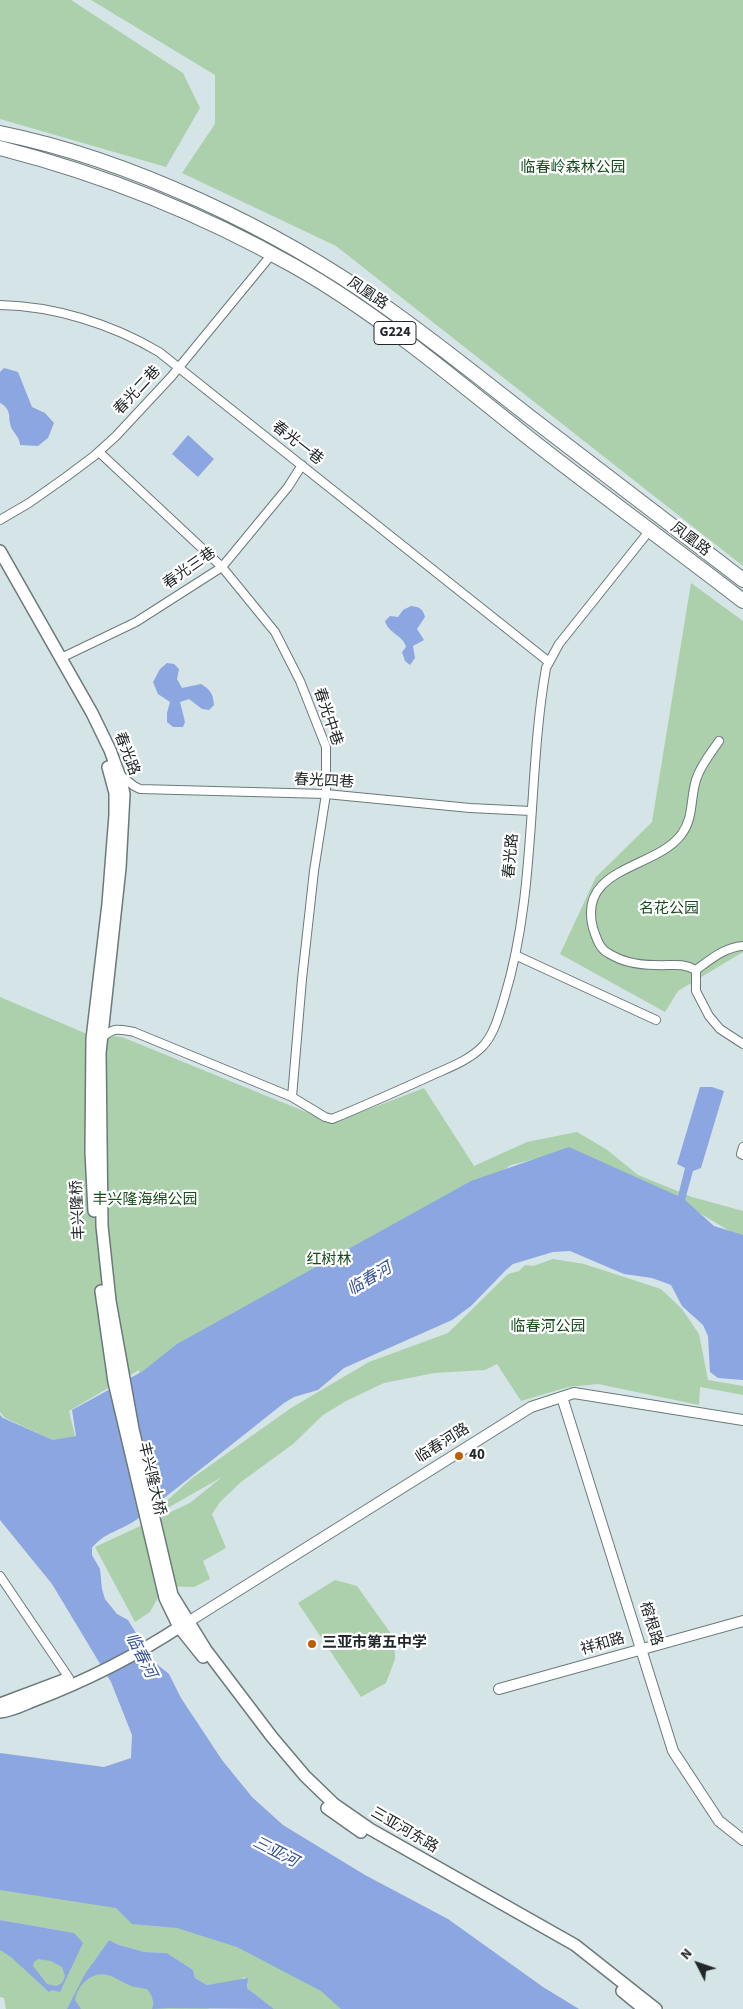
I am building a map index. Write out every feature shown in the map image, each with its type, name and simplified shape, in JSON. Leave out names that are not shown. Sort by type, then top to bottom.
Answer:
[{"type":"highway","name":"凤凰路","points":[[0,133],[85,155],[165,186],[242,220],[314,261],[382,304],[743,580]]},
{"type":"highway","name":"凤凰路","points":[[0,148],[100,177],[183,211],[244,239],[296,267],[420,351],[527,436],[743,601]]},
{"type":"main road","name":"春光路","points":[[0,551],[92,713],[119,774],[124,794],[115,914],[101,1040],[96,1053]]},
{"type":"main road","name":"春光路","points":[[0,564],[83,712],[112,779],[115,793],[115,815],[96,1053]]},
{"type":"main road","name":"丰兴隆桥","points":[[96,1053],[97,1200],[116,1364]]},
{"type":"main road","name":"丰兴隆大桥","points":[[116,1364],[147,1494],[168,1596],[181,1623]]},
{"type":"main road","points":[[0,1704],[77,1677],[148,1643],[181,1623]]},
{"type":"main road","name":"三亚河东路","points":[[181,1623],[291,1772],[330,1810],[368,1836],[561,1944],[644,2009]]},
{"type":"main road","name":"三亚河东路","points":[[181,1623],[206,1650],[276,1743],[305,1776],[334,1804],[370,1829],[575,1945],[656,2009]]},
{"type":"main road","points":[[0,1712],[47,1696],[77,1677]]},
{"type":"street","name":"春光二巷","points":[[0,520],[29,503],[99,452],[116,436],[179,367],[272,254]]},
{"type":"street","name":"春光一巷","points":[[0,305],[16,305],[64,314],[107,326],[145,344],[179,367],[549,662]]},
{"type":"street","name":"春光中巷","points":[[99,452],[222,567],[275,632],[300,681],[326,747],[326,794],[314,871],[292,1097]]},
{"type":"street","name":"春光三巷","points":[[61,658],[136,622],[222,567],[288,487],[302,465]]},
{"type":"street","name":"春光路","points":[[292,1097],[325,1117],[332,1119],[471,1056],[484,1046],[492,1034],[512,972],[523,905],[546,668],[559,644],[650,530]]},
{"type":"street","points":[[696,970],[683,964],[655,965],[636,963],[622,960],[606,953],[596,941],[590,915],[595,898],[608,879],[668,848],[681,835],[690,820],[695,781],[699,771],[719,741]]},
{"type":"street","name":"春光四巷","points":[[119,774],[140,789],[326,794],[461,807],[532,811]]},
{"type":"street","points":[[696,970],[726,950],[743,946]]},
{"type":"street","points":[[515,955],[656,1020]]},
{"type":"street","points":[[696,970],[696,991],[709,1016],[720,1029],[743,1044]]},
{"type":"street","points":[[101,1040],[108,1032],[117,1029],[134,1032],[292,1097]]},
{"type":"street","points":[[743,1147],[741,1154],[743,1154]]},
{"type":"street","name":"临春河路","points":[[181,1623],[531,1407],[574,1393],[743,1420]]},
{"type":"street","name":"榕根路","points":[[562,1397],[673,1751],[719,1821],[743,1840]]},
{"type":"street","points":[[0,1576],[77,1677]]},
{"type":"street","name":"祥和路","points":[[499,1689],[743,1621]]},
{"type":"green space","points":[[0,0],[71,0],[183,73],[200,108],[166,167],[0,119]]},
{"type":"green space","name":"临春岭森林公园","points":[[91,0],[743,0],[743,566],[336,246],[182,173],[215,124],[215,75]]},
{"type":"green space","name":"名花公园","points":[[691,583],[743,621],[743,952],[678,991],[665,1012],[560,954],[596,877],[652,822]]},
{"type":"green space","name":"丰兴隆海绵公园","points":[[0,997],[87,1034],[122,1037],[333,1123],[424,1088],[474,1166],[527,1142],[577,1132],[606,1149],[638,1175],[692,1197],[743,1211],[743,1239],[696,1211],[571,1150],[511,1165],[148,1423],[139,1370],[69,1411],[75,1436],[55,1441],[5,1418],[0,1412]]},
{"type":"green space","name":"临春河公园","points":[[553,1259],[584,1264],[661,1289],[682,1309],[699,1334],[708,1380],[743,1386],[743,1395],[700,1387],[699,1405],[598,1384],[568,1387],[521,1401],[497,1364],[485,1370],[434,1373],[384,1383],[346,1401],[323,1415],[293,1444],[241,1482],[220,1502],[212,1514],[226,1548],[203,1561],[210,1579],[194,1587],[156,1586],[160,1594],[150,1612],[135,1622],[95,1547],[190,1503],[222,1477],[166,1509],[162,1505],[191,1479],[291,1408],[369,1362],[448,1333],[508,1274],[519,1271],[525,1265],[533,1266]]},
{"type":"green space","points":[[335,1580],[357,1586],[394,1638],[395,1659],[386,1683],[361,1697],[298,1603]]},
{"type":"green space","points":[[0,1880],[183,1923],[240,1943],[322,1986],[348,2009],[274,2009],[247,1988],[248,1984],[245,1977],[238,1981],[207,1985],[195,1978],[193,1970],[167,1953],[145,1952],[119,1945],[109,1940],[92,1964],[210,2009],[6,2009],[4,1998],[0,1997],[0,1941],[73,1933],[0,1920]]},
{"type":"water","points":[[4,368],[18,372],[32,407],[45,413],[54,423],[48,438],[38,446],[20,445],[19,439],[12,429],[8,411],[0,403],[0,372]]},
{"type":"water","points":[[188,435],[214,459],[198,477],[172,454]]},
{"type":"water","points":[[411,606],[421,609],[425,617],[417,629],[424,640],[413,646],[415,658],[410,665],[405,661],[402,652],[406,647],[405,643],[389,629],[385,621],[390,616],[398,617],[403,610]]},
{"type":"water","points":[[167,663],[174,664],[179,669],[177,679],[182,688],[201,684],[209,690],[213,698],[214,705],[209,710],[202,709],[189,699],[180,702],[185,722],[183,727],[173,727],[167,722],[170,702],[158,694],[153,682],[160,669]]},
{"type":"water","points":[[700,1087],[712,1087],[724,1091],[701,1168],[693,1171],[685,1200],[714,1226],[743,1235],[743,1380],[718,1378],[710,1372],[708,1336],[703,1325],[682,1306],[671,1285],[652,1278],[624,1274],[570,1251],[553,1252],[513,1264],[471,1306],[452,1320],[344,1368],[318,1390],[294,1397],[284,1403],[136,1520],[107,1535],[92,1548],[92,1555],[100,1569],[105,1599],[117,1614],[128,1620],[153,1661],[169,1674],[181,1698],[222,1760],[252,1797],[283,1825],[365,1875],[448,1919],[543,1987],[579,2009],[341,2009],[321,1991],[237,1947],[177,1928],[132,1924],[116,1908],[0,1890],[0,1753],[104,1767],[131,1758],[132,1735],[111,1682],[52,1584],[0,1520],[0,1415],[53,1440],[76,1436],[72,1410],[143,1371],[177,1344],[471,1181],[569,1147],[678,1196],[685,1168],[677,1164]]},
{"type":"water","points":[[0,1920],[74,1933],[83,1943],[60,1992],[52,1990],[49,1992],[11,1957],[0,1950]],"holes":[[[38,1959],[51,1961],[62,1967],[65,1976],[62,1983],[56,1986],[47,1984],[33,1966],[34,1962]]]},
{"type":"water","points":[[109,1940],[119,1945],[145,1952],[167,1953],[193,1970],[195,1978],[207,1985],[248,1978],[247,1988],[274,2009],[152,2009],[153,1999],[148,1990],[131,1986],[111,1976],[102,1974],[86,1980],[79,1989],[75,2000],[81,2009],[67,2009],[85,1974]]},
{"type":"place","name":"40","points":[[459,1456]]},
{"type":"place","name":"三亚市第五中学","points":[[312,1644]]},
{"type":"park label","name":"红树林","points":[[329,1261]]},
{"type":"water label","name":"临春河","points":[[370,1280]]},
{"type":"water label","name":"临春河","points":[[140,1656]]},
{"type":"water label","name":"三亚河","points":[[275,1853]]}]
